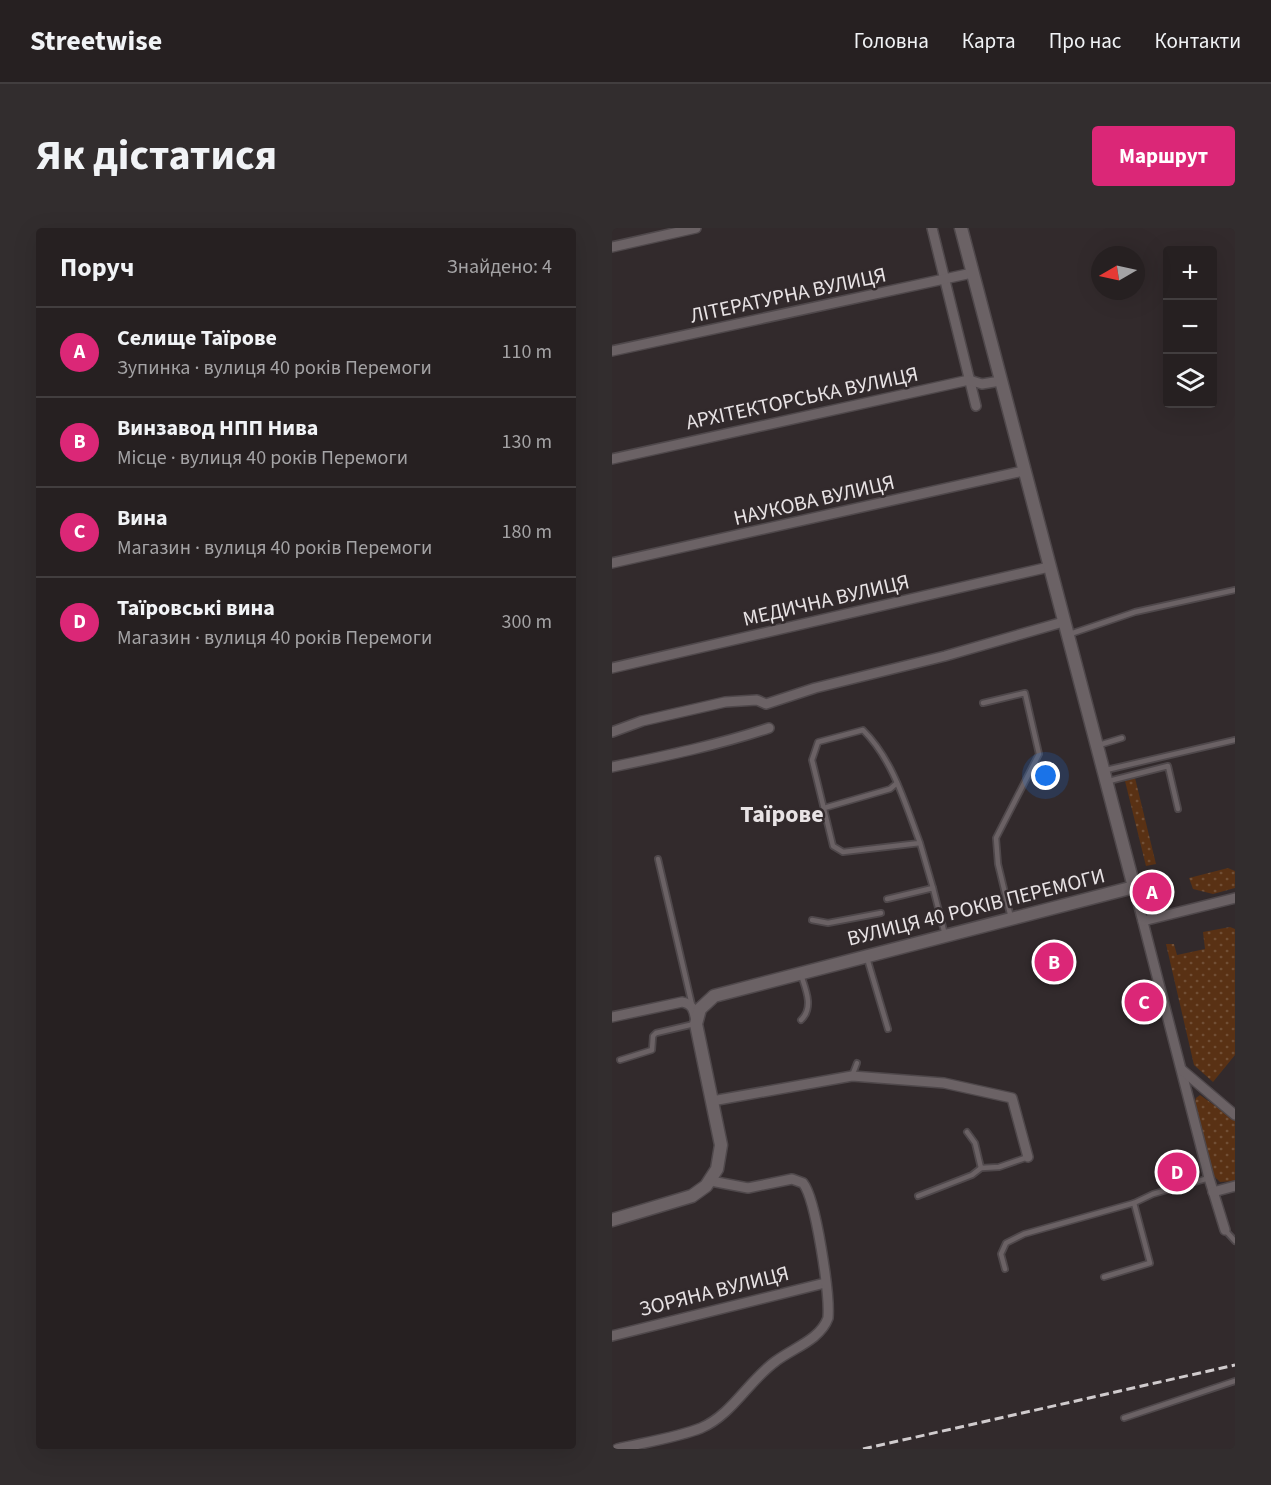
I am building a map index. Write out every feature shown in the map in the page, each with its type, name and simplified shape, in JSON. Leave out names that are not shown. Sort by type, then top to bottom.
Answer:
[{"type":"street","points":[[612,247],[696,228]]},
{"type":"street","points":[[932,228],[976,406]]},
{"type":"street","points":[[961,228],[1048,567],[1134,887]]},
{"type":"street","name":"ЛІТЕРАТУРНА ВУЛИЦЯ","points":[[612,351],[972,273]]},
{"type":"street","name":"АРХІТЕКТОРСЬКА ВУЛИЦЯ","points":[[612,459],[969,380],[982,384],[1000,381]]},
{"type":"street","name":"НАУКОВА ВУЛИЦЯ","points":[[612,563],[1023,471]]},
{"type":"street","name":"МЕДИЧНА ВУЛИЦЯ","points":[[612,668],[1048,567]]},
{"type":"street","points":[[612,732],[642,721],[725,702],[757,700],[766,704],[815,688],[956,654],[1063,622]]},
{"type":"street","points":[[612,767],[684,753],[769,728]]},
{"type":"street","name":"ВУЛИЦЯ 40 РОКІВ ПЕРЕМОГИ","points":[[696,1024],[700,1010],[714,996],[1134,887],[1209,1178],[1225,1230]]},
{"type":"street","points":[[1143,921],[1235,898]]},
{"type":"street","points":[[1141,992],[1159,987]]},
{"type":"street","points":[[612,1017],[682,1002],[693,1007],[721,1146],[717,1169],[711,1180],[692,1196],[612,1220]]},
{"type":"street","points":[[1181,1070],[1235,1114]]},
{"type":"street","points":[[712,1101],[852,1076],[944,1083],[1012,1098],[1028,1156]]},
{"type":"street","points":[[617,1449],[700,1429],[713,1422],[760,1374],[815,1336],[825,1325],[828,1311],[824,1264],[809,1194],[803,1183],[792,1179],[748,1188],[711,1180]]},
{"type":"street","points":[[1213,1192],[1235,1186]]},
{"type":"street","name":"ЗОРЯНА ВУЛИЦЯ","points":[[612,1336],[825,1282]]},
{"type":"lane","points":[[1067,635],[1135,612],[1235,590]]},
{"type":"lane","points":[[983,703],[1024,693],[1039,753],[996,838],[998,864],[1011,918]]},
{"type":"lane","points":[[920,843],[843,852],[833,846],[812,760],[819,742],[863,730],[876,744],[897,783],[920,843],[945,935]]},
{"type":"lane","points":[[1096,746],[1122,738]]},
{"type":"lane","points":[[1105,776],[1235,740]]},
{"type":"lane","points":[[1105,776],[1168,766],[1178,809]]},
{"type":"lane","points":[[824,807],[890,789],[897,783]]},
{"type":"lane","points":[[658,859],[693,1007]]},
{"type":"lane","points":[[887,899],[933,888]]},
{"type":"lane","points":[[812,920],[828,923],[881,913]]},
{"type":"lane","points":[[867,955],[888,1029]]},
{"type":"lane","points":[[800,972],[809,1006],[801,1020]]},
{"type":"lane","points":[[620,1060],[651,1050],[653,1036],[656,1033],[696,1024]]},
{"type":"lane","points":[[852,1076],[856,1063]]},
{"type":"lane","points":[[968,1132],[975,1143],[981,1168]]},
{"type":"lane","points":[[918,1196],[972,1175],[981,1168],[999,1167],[1028,1156]]},
{"type":"lane","points":[[1005,1269],[1001,1254],[1006,1242],[1024,1234],[1134,1203],[1153,1194],[1209,1178]]},
{"type":"lane","points":[[1104,1277],[1150,1263],[1134,1203]]},
{"type":"lane","points":[[1225,1230],[1235,1241]]},
{"type":"lane","points":[[1124,1418],[1235,1381]]},
{"type":"shaded area","points":[[1135,778],[1156,864],[1146,866],[1125,781]]},
{"type":"shaded area","points":[[1228,868],[1235,871],[1235,888],[1213,894],[1193,889],[1189,878]]},
{"type":"shaded area","points":[[1230,927],[1235,929],[1235,1055],[1213,1082],[1194,1065],[1166,944],[1174,944],[1177,955],[1205,949],[1203,932]]},
{"type":"shaded area","points":[[1200,1095],[1235,1120],[1235,1181],[1220,1182],[1213,1175],[1195,1102]]},
{"type":"railway","points":[[863,1449],[1235,1365]]},
{"type":"place","name":"Селище Таїрове","points":[[1152,892]]},
{"type":"place","name":"Винзавод НПП Нива","points":[[1054,962]]},
{"type":"place","name":"Вина","points":[[1144,1002]]},
{"type":"place","name":"Таїровські вина","points":[[1177,1172]]},
{"type":"district","name":"Таїрове","points":[[782,814]]}]
